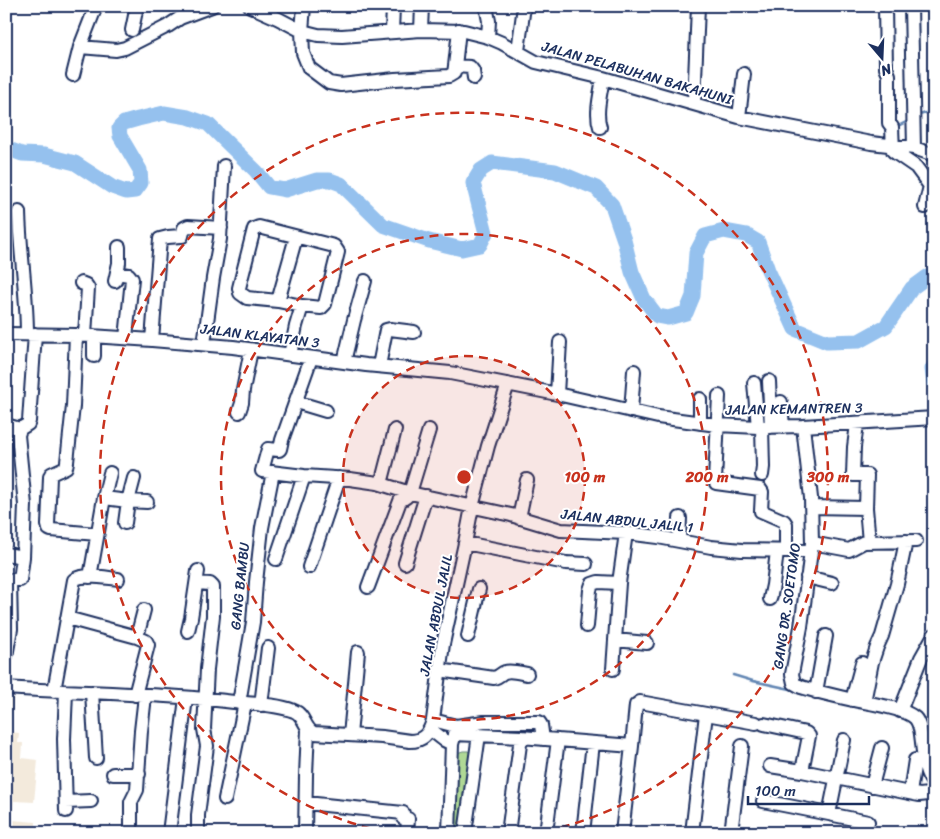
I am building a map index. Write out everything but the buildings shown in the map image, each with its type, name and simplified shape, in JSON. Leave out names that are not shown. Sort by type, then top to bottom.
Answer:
[{"type":"street","points":[[74,74],[80,47],[96,6]]},
{"type":"street","points":[[132,30],[137,6]]},
{"type":"street","points":[[80,47],[116,50],[125,48],[180,18],[212,6]]},
{"type":"street","name":"JALAN PELABUHAN BAKAHUNI","points":[[250,6],[302,31],[318,35],[342,36],[421,30],[459,30],[502,43],[536,62],[604,78],[739,117],[863,141],[914,148],[934,155]]},
{"type":"street","points":[[304,6],[303,53],[310,68],[328,83],[341,85],[449,76],[454,73],[459,30]]},
{"type":"street","points":[[392,32],[393,6]]},
{"type":"street","points":[[421,30],[422,6]]},
{"type":"street","points":[[486,6],[489,21],[488,38]]},
{"type":"street","points":[[518,51],[524,6]]},
{"type":"street","points":[[694,104],[698,6]]},
{"type":"street","points":[[884,6],[886,68],[889,76],[889,122],[892,127],[893,151],[916,167],[929,183],[930,189],[925,207]]},
{"type":"street","points":[[911,6],[914,148]]},
{"type":"street","points":[[455,66],[472,68],[474,78]]},
{"type":"street","points":[[739,117],[744,74]]},
{"type":"street","points":[[600,127],[598,115],[604,78]]},
{"type":"street","points":[[204,344],[220,239],[224,166]]},
{"type":"street","points":[[6,656],[11,629],[10,580],[20,580],[23,557],[25,505],[18,440],[20,429],[28,424],[31,334],[22,264],[19,212]]},
{"type":"street","points":[[152,340],[160,239],[182,236],[184,228],[188,226],[220,228]]},
{"type":"street","points":[[258,226],[334,246],[338,252],[325,304],[321,308],[278,301],[247,298],[240,293],[239,288],[254,230],[258,226]]},
{"type":"street","points":[[278,301],[296,237]]},
{"type":"street","points":[[119,248],[116,277],[129,275],[132,279],[126,338]]},
{"type":"street","points":[[344,362],[366,281]]},
{"type":"street","points":[[81,283],[88,288],[85,335],[73,406],[66,467],[51,474],[50,477],[48,525],[51,530],[97,534]]},
{"type":"street","points":[[290,354],[302,306]]},
{"type":"street","points":[[379,366],[386,330],[414,332]]},
{"type":"street","name":"JALAN KLAYATAN 3","points":[[6,334],[85,335],[204,344],[344,362],[364,371],[379,366],[450,373],[508,384]]},
{"type":"street","points":[[85,335],[94,356]]},
{"type":"street","points":[[557,394],[560,342]]},
{"type":"street","points":[[239,412],[250,355]]},
{"type":"street","points":[[273,472],[261,470],[268,448],[280,449],[311,358]]},
{"type":"street","points":[[631,411],[634,371]]},
{"type":"street","points":[[762,475],[769,427],[769,381]]},
{"type":"street","points":[[754,383],[769,427]]},
{"type":"street","name":"JALAN KEMANTREN 3","points":[[508,384],[667,418],[717,424],[769,427],[857,424],[934,418]]},
{"type":"street","name":"JALAN ABDUL JALIL","points":[[431,724],[439,670],[472,506],[488,446],[508,384]]},
{"type":"street","points":[[719,396],[715,482],[760,489],[762,492],[761,511],[784,521],[786,524],[770,599]]},
{"type":"street","points":[[700,399],[700,422]]},
{"type":"street","points":[[296,402],[326,411]]},
{"type":"street","points":[[769,427],[782,402]]},
{"type":"street","points":[[857,424],[853,475],[867,475],[866,508],[869,542]]},
{"type":"street","points":[[6,425],[20,429]]},
{"type":"street","name":"GANG DR. SOETOMO","points":[[803,426],[812,507],[811,547],[801,627],[792,674],[795,685],[816,692],[858,696],[915,717],[919,725],[927,771],[934,784]]},
{"type":"street","points":[[381,484],[395,430]]},
{"type":"street","points":[[368,587],[400,501],[410,493],[429,430]]},
{"type":"street","name":"JALAN ABDUL JALIL 1","points":[[273,472],[350,479],[381,484],[410,493],[472,506],[561,530],[626,533],[710,547],[781,551],[811,547],[849,550],[859,544],[869,542],[911,541],[882,636],[858,696]]},
{"type":"street","name":"GANG BAMBU","points":[[225,799],[242,703],[253,622],[262,528],[273,472]]},
{"type":"street","points":[[90,576],[110,474]]},
{"type":"street","points":[[276,559],[304,476]]},
{"type":"street","points":[[124,523],[134,478]]},
{"type":"street","points":[[309,567],[339,478]]},
{"type":"street","points":[[519,518],[526,480]]},
{"type":"street","points":[[406,563],[426,496]]},
{"type":"street","points":[[104,498],[128,502],[147,502]]},
{"type":"street","points":[[812,507],[866,508]]},
{"type":"street","points":[[679,541],[680,518]]},
{"type":"street","points":[[613,669],[619,583],[626,533]]},
{"type":"street","points":[[466,543],[566,563],[586,564]]},
{"type":"street","points":[[6,554],[23,557]]},
{"type":"street","points":[[91,801],[66,806],[60,691],[67,618],[74,580],[78,577],[90,576],[118,579]]},
{"type":"street","points":[[196,833],[207,746],[204,729],[212,623],[213,587],[198,577],[189,626],[212,623]]},
{"type":"street","points":[[807,577],[832,583]]},
{"type":"street","points":[[587,626],[592,584],[598,582],[619,583]]},
{"type":"street","points":[[468,636],[479,589]]},
{"type":"street","points":[[452,602],[475,606]]},
{"type":"street","points":[[137,637],[144,610]]},
{"type":"street","points":[[67,618],[137,637],[146,641],[148,645],[140,695],[139,774],[137,790],[131,802],[131,833]]},
{"type":"street","points":[[900,711],[921,658],[934,635]]},
{"type":"street","points":[[816,692],[826,636]]},
{"type":"street","points":[[615,640],[647,643]]},
{"type":"street","points":[[262,705],[268,648]]},
{"type":"street","points":[[350,735],[358,652]]},
{"type":"street","points":[[836,688],[858,696],[862,664]]},
{"type":"street","points":[[439,670],[494,678],[508,671],[526,674]]},
{"type":"street","points":[[6,688],[206,699],[275,706],[296,712],[302,717],[308,729],[306,833]]},
{"type":"street","points":[[92,692],[96,758]]},
{"type":"street","points":[[169,833],[186,698]]},
{"type":"street","points":[[622,833],[636,705],[640,702],[806,733],[808,736],[807,748],[802,771]]},
{"type":"street","points":[[692,833],[706,714]]},
{"type":"street","points":[[431,724],[444,740],[484,722],[539,722],[542,739]]},
{"type":"street","points":[[308,729],[314,733],[415,741],[423,738],[431,724]]},
{"type":"street","points":[[431,724],[454,735],[521,737],[632,746]]},
{"type":"street","points":[[449,833],[454,735]]},
{"type":"street","points":[[465,833],[479,735]]},
{"type":"street","points":[[508,833],[521,737]]},
{"type":"street","points":[[546,833],[558,740]]},
{"type":"street","points":[[829,814],[844,740]]},
{"type":"street","points":[[583,833],[593,743]]},
{"type":"street","points":[[731,833],[742,746]]},
{"type":"street","points":[[872,786],[882,748]]},
{"type":"street","points":[[910,794],[915,760]]},
{"type":"street","points":[[770,766],[922,796],[934,790]]},
{"type":"street","points":[[113,774],[139,774]]},
{"type":"street","points":[[763,801],[868,822]]},
{"type":"street","points":[[306,803],[402,813],[403,818],[408,819],[407,833]]},
{"type":"shaded area","points":[[6,692],[14,693],[9,732],[19,733],[18,743],[23,743],[22,758],[38,760],[34,802],[14,801],[12,820],[36,822],[36,833],[6,833]]},
{"type":"green space","points":[[468,751],[472,754],[462,833],[453,833],[457,753]]},
{"type":"waterway","points":[[917,116],[934,110]]},
{"type":"waterway","points":[[6,148],[22,154],[44,155],[75,163],[112,187],[126,192],[135,191],[141,183],[140,170],[120,136],[119,128],[124,123],[164,113],[188,117],[208,124],[256,171],[269,187],[285,190],[317,180],[330,180],[341,184],[383,225],[429,241],[462,249],[480,245],[486,233],[473,183],[481,170],[492,163],[555,171],[596,188],[612,205],[632,272],[644,299],[657,316],[668,318],[686,313],[693,296],[696,253],[705,236],[724,231],[746,235],[758,242],[768,270],[795,329],[827,342],[859,341],[886,326],[912,288],[927,277],[934,277]]},
{"type":"waterway","points":[[898,126],[910,120]]},
{"type":"waterway","points":[[934,366],[932,369],[934,384]]},
{"type":"waterway","points":[[733,675],[795,690]]},
{"type":"waterway","points":[[932,800],[934,813]]}]
